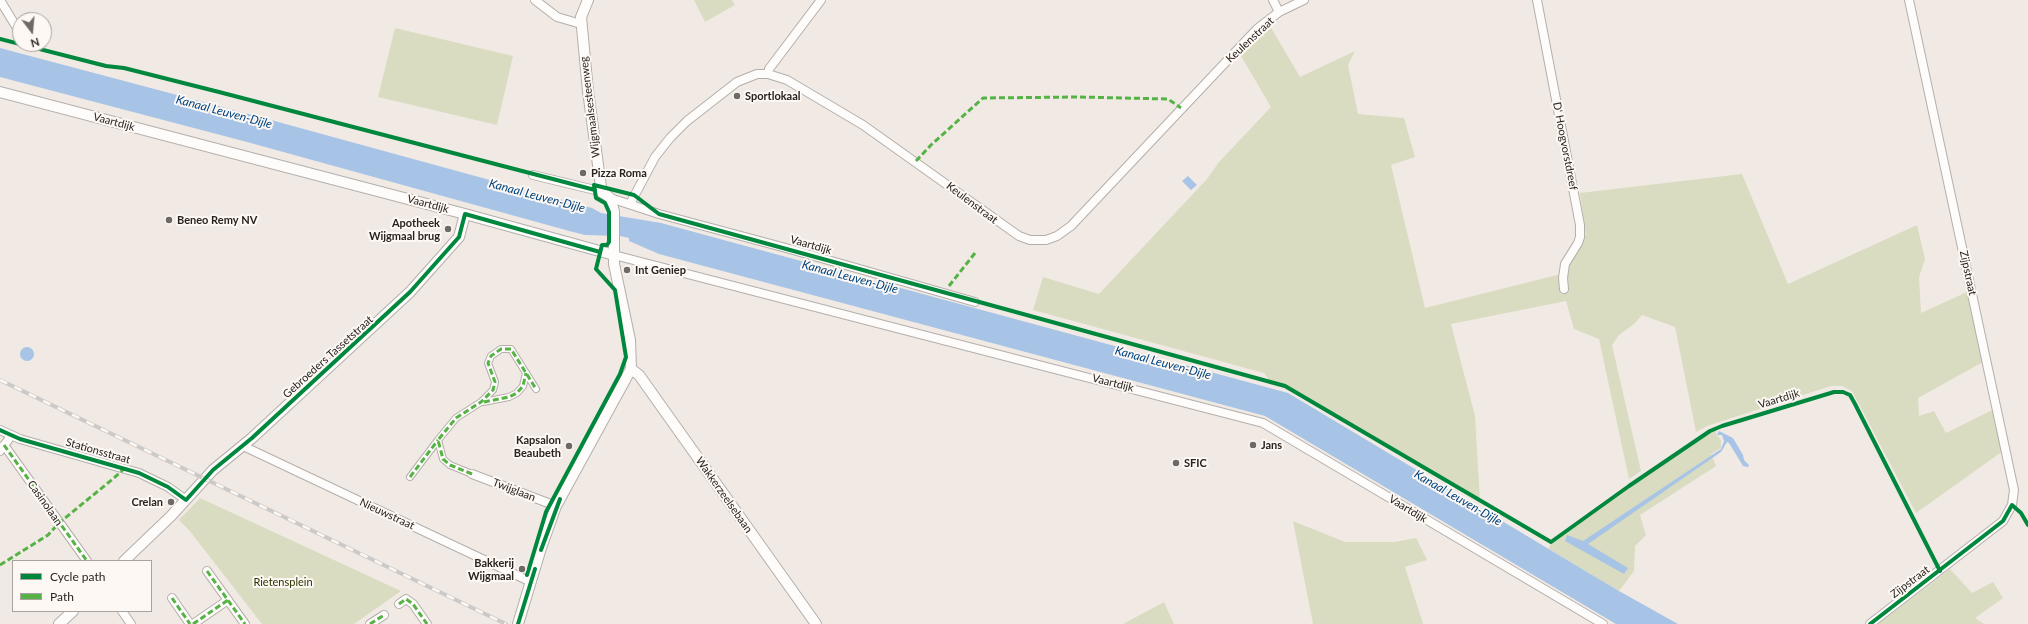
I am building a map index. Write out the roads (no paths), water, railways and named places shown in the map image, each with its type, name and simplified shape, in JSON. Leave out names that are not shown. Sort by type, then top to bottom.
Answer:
[{"type":"street","points":[[0,0],[12,20]]},
{"type":"street","points":[[535,0],[557,16],[581,24]]},
{"type":"street","name":"Wijgmaalsesteenweg","points":[[588,0],[581,17],[581,24],[598,173],[603,192],[610,198],[614,211],[614,255]]},
{"type":"street","points":[[768,74],[769,69],[821,0]]},
{"type":"street","points":[[1273,0],[1279,12]]},
{"type":"street","name":"Keulenstraat","points":[[630,204],[655,157],[670,138],[687,121],[737,82],[757,74],[768,74],[787,80],[863,125],[1019,236],[1030,240],[1046,240],[1057,236],[1071,226],[1253,33],[1279,12],[1304,0]]},
{"type":"street","name":"D' Hoogvorstdreef","points":[[1536,0],[1580,225],[1580,237],[1578,243],[1565,264],[1562,278],[1564,289]]},
{"type":"street","name":"Zijpstraat","points":[[1870,624],[2003,521],[2012,505],[2014,490],[1909,0]]},
{"type":"street","name":"Vaartdijk","points":[[0,92],[465,214],[614,255],[1263,423],[1603,624]]},
{"type":"street","name":"Vaartdijk","points":[[533,175],[595,190],[610,198],[659,214],[786,248],[975,302]]},
{"type":"street","name":"Gebroeders Tassetstraat","points":[[125,560],[186,500],[213,470],[243,446],[410,292],[459,237],[465,214]]},
{"type":"street","points":[[518,624],[556,506],[631,369],[630,340],[614,264],[614,255]]},
{"type":"street","points":[[410,477],[456,418],[481,402],[490,394],[494,386],[488,363],[494,353],[501,349],[510,349],[536,389]]},
{"type":"street","name":"Wakkerzeelsebaan","points":[[631,369],[639,375],[816,624]]},
{"type":"street","points":[[481,402],[517,394],[523,386],[526,373]]},
{"type":"street","name":"Stationsstraat","points":[[0,430],[11,436],[139,473],[168,487],[186,500]]},
{"type":"street","points":[[2,448],[11,436]]},
{"type":"street","points":[[438,440],[443,459],[450,465],[472,474]]},
{"type":"street","name":"Nieuwstraat","points":[[243,446],[531,582]]},
{"type":"street","name":"Casinolaan","points":[[2,448],[86,560]]},
{"type":"street","name":"Twijglaan","points":[[472,474],[556,506]]},
{"type":"street","points":[[207,571],[245,624]]},
{"type":"street","points":[[172,598],[190,624]]},
{"type":"street","points":[[399,604],[406,599],[413,604],[427,624]]},
{"type":"street","points":[[193,624],[228,600]]},
{"type":"street","points":[[59,624],[72,612]]},
{"type":"street","points":[[123,612],[131,624]]},
{"type":"street","points":[[370,624],[384,615]]},
{"type":"water","name":"Kanaal Leuven-Dijle","points":[[0,48],[260,117],[592,208],[601,213],[661,223],[1288,393],[1619,591],[1678,624],[1616,624],[1265,416],[659,254],[629,241],[629,238],[620,236],[585,235],[573,232],[247,142],[0,77]]},
{"type":"water","points":[[1188,176],[1197,185],[1191,190],[1182,181]]},
{"type":"water","points":[[24,347],[30,347],[34,351],[34,357],[30,361],[24,361],[20,357],[20,351]]},
{"type":"water","points":[[1719,431],[1733,438],[1743,455],[1744,460],[1749,465],[1748,467],[1743,466],[1727,442],[1721,452],[1588,544],[1628,568],[1624,574],[1565,541],[1567,535],[1583,541],[1721,449],[1724,441],[1722,435],[1717,435]]},
{"type":"railway","points":[[0,380],[506,624]]},
{"type":"place","name":"Sportlokaal","points":[[737,96]]},
{"type":"place","name":"Pizza Roma","points":[[583,173]]},
{"type":"place","name":"Beneo Remy NV","points":[[169,220]]},
{"type":"place","name":"Apotheek Wijgmaal brug","points":[[448,229]]},
{"type":"place","name":"Int Geniep","points":[[627,270]]},
{"type":"place","name":"Jans","points":[[1253,445]]},
{"type":"place","name":"Kapsalon Beaubeth","points":[[569,446]]},
{"type":"place","name":"SFIC","points":[[1176,463]]},
{"type":"place","name":"Crelan","points":[[171,502]]},
{"type":"place","name":"Bakkerij Wijgmaal","points":[[522,569]]},
{"type":"park label","name":"Rietensplein","points":[[283,582]]}]
